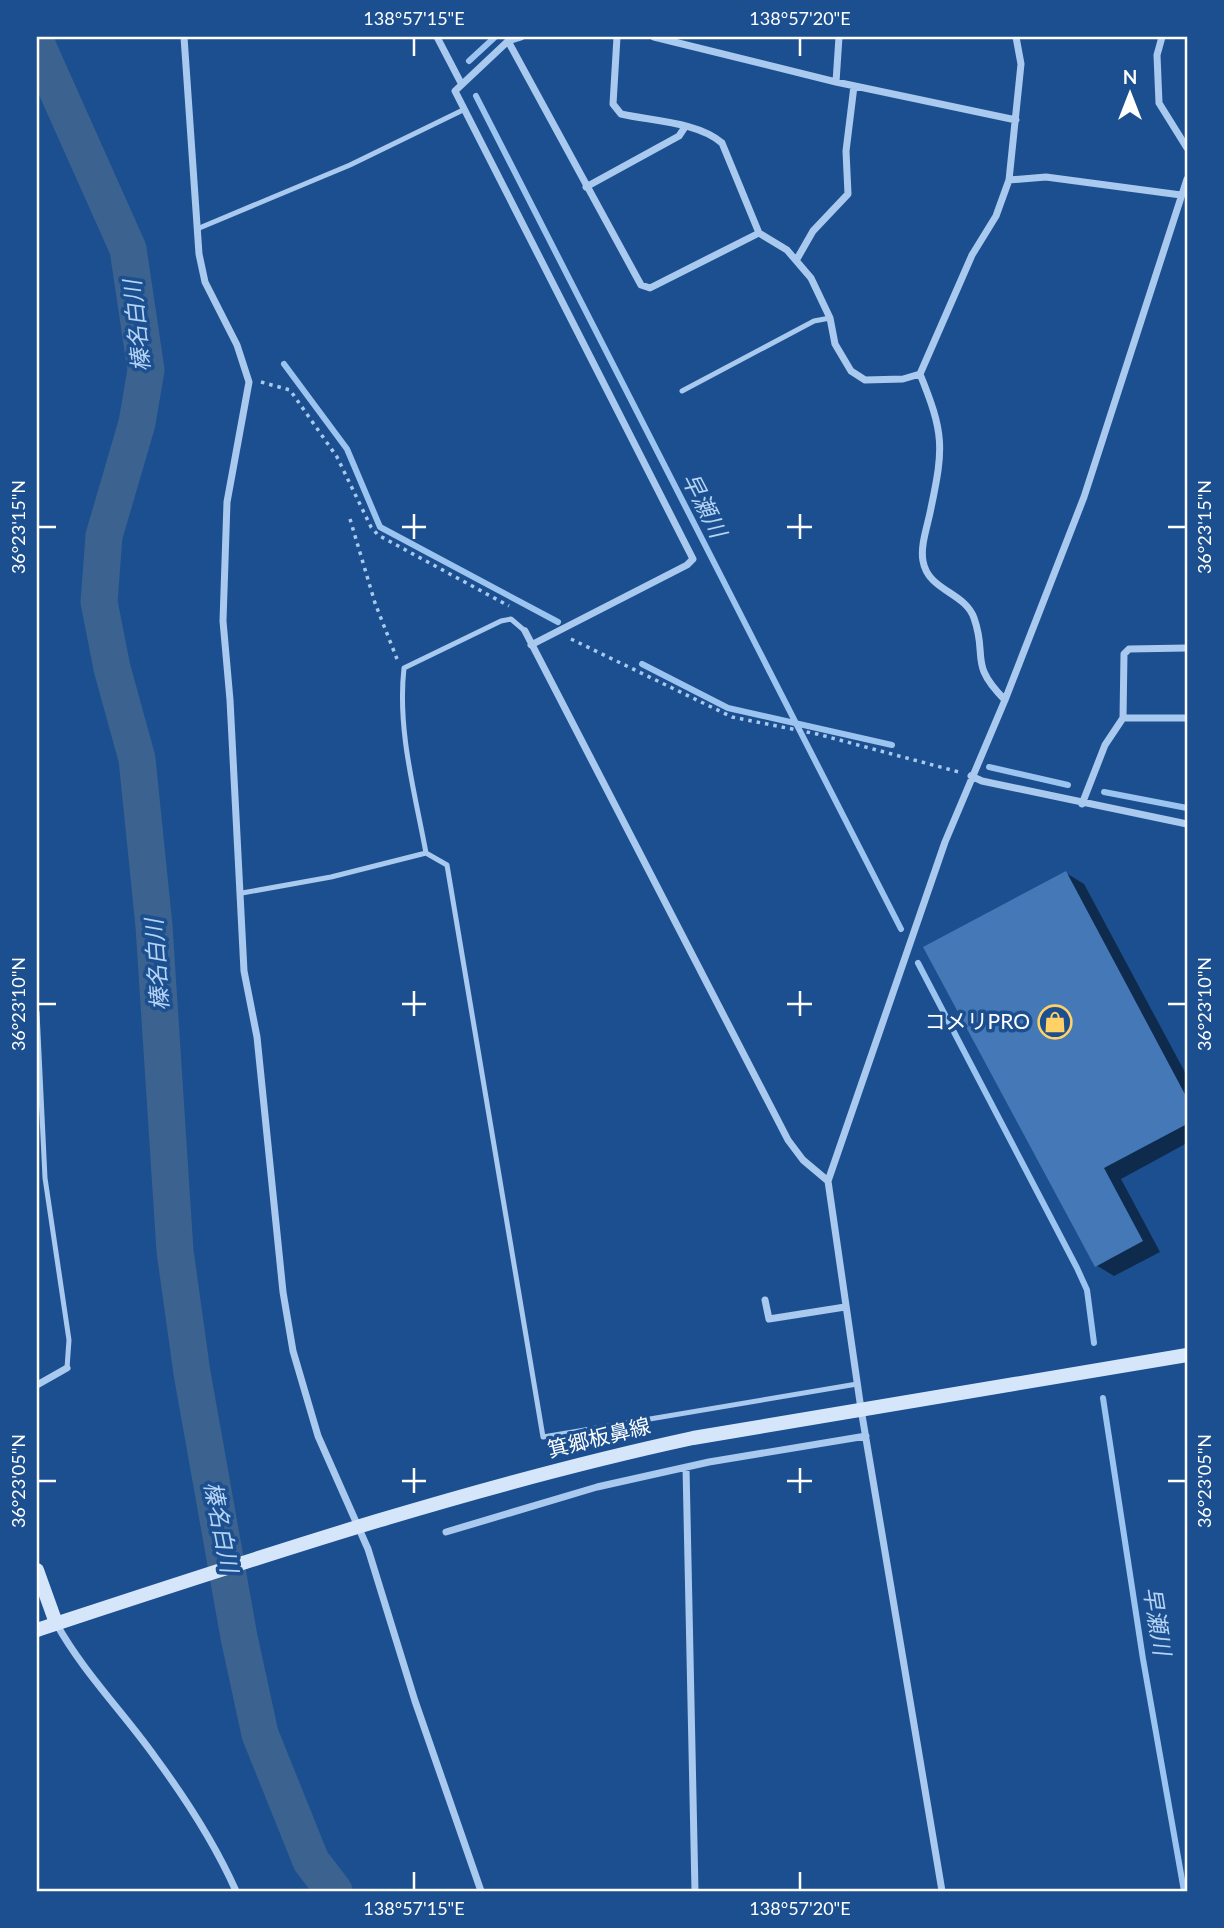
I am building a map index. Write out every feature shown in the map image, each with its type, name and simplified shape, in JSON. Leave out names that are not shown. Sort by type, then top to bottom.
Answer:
[{"type":"main road","name":"箕郷板鼻線","points":[[37,1630],[343,1532],[613,1455],[861,1409],[1187,1355]]},
{"type":"main road","points":[[37,1570],[56,1623]]},
{"type":"street","points":[[184,37],[197,229],[205,282],[237,345],[249,382],[227,502],[223,608],[242,893],[244,971],[257,1037],[283,1292],[293,1350],[318,1436],[360,1528],[415,1701],[481,1891]]},
{"type":"street","points":[[437,37],[461,83]]},
{"type":"street","points":[[522,37],[508,41],[455,91],[692,559],[687,565],[531,645]]},
{"type":"street","points":[[617,37],[613,104],[621,114],[713,135],[722,143],[759,233],[797,259],[811,278],[830,318],[835,344],[851,371],[865,380],[903,379],[920,374]]},
{"type":"street","points":[[654,37],[836,82],[1016,120]]},
{"type":"street","points":[[836,82],[839,37]]},
{"type":"street","points":[[1005,700],[981,671],[975,621],[969,607],[928,577],[922,560],[942,457],[942,438],[920,374],[972,255],[996,216],[1009,180],[1021,64],[1016,37]]},
{"type":"street","points":[[1162,37],[1157,55],[1158,103],[1187,148]]},
{"type":"street","points":[[508,41],[641,285],[650,288],[759,233]]},
{"type":"street","points":[[797,259],[813,231],[848,194],[846,151],[854,86]]},
{"type":"street","points":[[586,187],[679,136],[685,127]]},
{"type":"street","points":[[1009,180],[1046,177],[1181,195]]},
{"type":"street","points":[[942,1891],[861,1409],[828,1181],[971,776],[1005,700],[1084,497],[1187,179]]},
{"type":"street","points":[[525,631],[788,1140],[809,1166],[828,1181]]},
{"type":"street","points":[[1082,804],[1105,745],[1123,718],[1124,654],[1129,649],[1187,648]]},
{"type":"street","points":[[1123,718],[1187,719]]},
{"type":"street","points":[[971,776],[982,781],[1082,804],[1187,824]]},
{"type":"street","points":[[765,1300],[769,1319],[845,1307]]},
{"type":"street","points":[[37,1385],[67,1368]]},
{"type":"street","points":[[446,1532],[597,1487],[686,1467],[866,1436]]},
{"type":"street","points":[[686,1467],[695,1891]]},
{"type":"street","points":[[56,1623],[70,1649],[156,1758],[220,1857],[236,1891]]},
{"type":"lane","points":[[197,229],[350,165],[463,110]]},
{"type":"lane","points":[[682,391],[814,321],[830,318]]},
{"type":"lane","points":[[426,853],[406,748],[401,690],[404,668],[501,621],[511,619],[525,631]]},
{"type":"lane","points":[[242,893],[331,877],[426,853],[447,865],[543,1437],[858,1384]]},
{"type":"lane","points":[[37,1012],[45,1178],[69,1340],[67,1368]]},
{"type":"path","points":[[257,382],[290,390],[337,457],[371,527],[379,535],[512,607]]},
{"type":"path","points":[[350,519],[375,603],[400,665],[404,668]]},
{"type":"path","points":[[567,637],[732,717],[817,734],[959,772]]},
{"type":"building","name":"コメリPRO","points":[[1066,871],[1187,1098],[1187,1124],[1104,1168],[1143,1241],[1095,1267],[923,947]]},
{"type":"waterway","name":"早瀬川","points":[[469,61],[495,37]]},
{"type":"waterway","name":"榛名白川","points":[[37,45],[128,249],[146,370],[137,423],[104,536],[99,602],[112,668],[137,759],[154,926],[175,1251],[192,1373],[239,1637],[260,1734],[311,1861],[334,1891]]},
{"type":"waterway","name":"早瀬川","points":[[476,96],[901,929]]},
{"type":"waterway","points":[[284,364],[347,449],[380,527],[558,622]]},
{"type":"waterway","points":[[642,664],[728,708],[892,745]]},
{"type":"waterway","points":[[989,767],[1068,785]]},
{"type":"waterway","points":[[1104,792],[1187,808]]},
{"type":"waterway","name":"早瀬川","points":[[918,963],[1077,1268],[1087,1290],[1094,1343]]},
{"type":"waterway","name":"早瀬川","points":[[1103,1398],[1143,1659],[1184,1891]]},
{"type":"place","name":"コメリPRO","points":[[1055,1022]]}]
